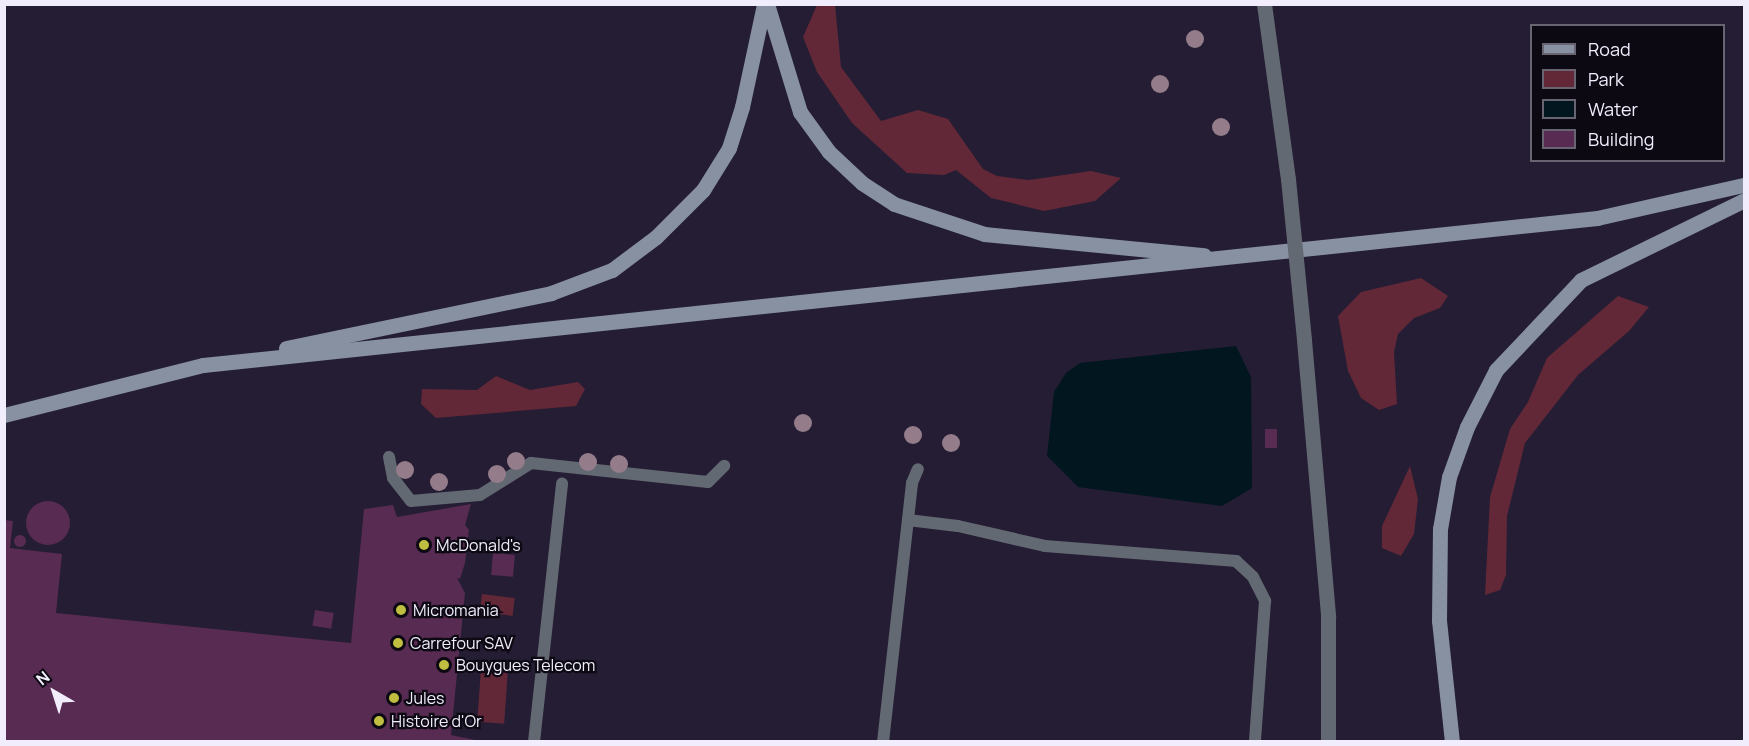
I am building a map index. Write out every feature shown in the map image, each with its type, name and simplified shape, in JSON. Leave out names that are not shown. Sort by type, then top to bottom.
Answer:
[{"type":"main road","points":[[765,4],[800,112],[829,152],[862,183],[894,204],[984,234],[1237,258]]},
{"type":"main road","points":[[4,414],[203,365],[551,293],[612,270],[656,237],[703,190],[729,148],[742,107],[765,4]]},
{"type":"main road","points":[[203,365],[1237,258],[1597,218],[1744,185]]},
{"type":"main road","points":[[1452,741],[1439,621],[1440,529],[1449,477],[1467,427],[1496,370],[1581,280],[1744,200]]},
{"type":"street","points":[[1264,4],[1288,178],[1304,340],[1328,617],[1328,741]]},
{"type":"lane","points":[[389,457],[393,478],[411,501],[480,495],[531,463],[708,482],[724,466]]},
{"type":"lane","points":[[883,741],[912,483],[918,469]]},
{"type":"lane","points":[[534,741],[562,484]]},
{"type":"lane","points":[[908,520],[958,526],[1045,546],[1236,561],[1253,577],[1265,602],[1256,741]]},
{"type":"green space","points":[[817,5],[835,5],[841,67],[881,121],[918,110],[948,119],[983,169],[997,176],[1029,180],[1091,171],[1121,178],[1095,201],[1044,211],[991,198],[956,170],[944,175],[907,173],[852,123],[817,72],[803,37]]},
{"type":"green space","points":[[1421,278],[1448,296],[1440,308],[1414,318],[1398,334],[1394,352],[1397,404],[1379,410],[1361,398],[1348,371],[1338,316],[1361,292]]},
{"type":"green space","points":[[1618,296],[1649,307],[1629,331],[1578,375],[1525,443],[1507,516],[1506,575],[1500,590],[1485,595],[1490,497],[1510,429],[1528,402],[1547,358]]},
{"type":"green space","points":[[496,376],[530,390],[578,382],[585,389],[576,406],[436,418],[421,404],[422,389],[477,390]]},
{"type":"green space","points":[[1410,466],[1418,499],[1414,534],[1401,556],[1382,548],[1382,526]]},
{"type":"green space","points":[[482,594],[515,598],[513,616],[480,612]]},
{"type":"green space","points":[[481,668],[508,670],[504,724],[477,722]]},
{"type":"water","points":[[1236,346],[1251,377],[1252,488],[1222,506],[1078,487],[1047,456],[1054,392],[1066,373],[1080,363]]},
{"type":"building","points":[[1265,429],[1277,429],[1277,448],[1265,448]]},
{"type":"building","points":[[48,501],[63,508],[70,523],[63,538],[48,545],[33,538],[26,523],[33,508]]},
{"type":"building","points":[[471,504],[465,525],[469,530],[465,563],[460,579],[457,578],[465,593],[451,735],[485,742],[4,742],[4,520],[13,521],[10,548],[62,554],[56,613],[351,643],[364,509],[393,505],[397,517]]},
{"type":"building","points":[[22,535],[26,541],[22,547],[18,547],[14,539]]},
{"type":"building","points":[[493,553],[515,555],[513,577],[491,575]]},
{"type":"building","points":[[315,610],[334,613],[331,629],[312,626]]},
{"type":"place","name":"McDonald's","points":[[424,545]]},
{"type":"place","name":"Micromania","points":[[401,610]]},
{"type":"place","name":"Carrefour SAV","points":[[398,643]]},
{"type":"place","name":"Bouygues Telecom","points":[[444,665]]},
{"type":"place","name":"Jules","points":[[394,698]]},
{"type":"place","name":"Histoire d'Or","points":[[379,721]]}]
